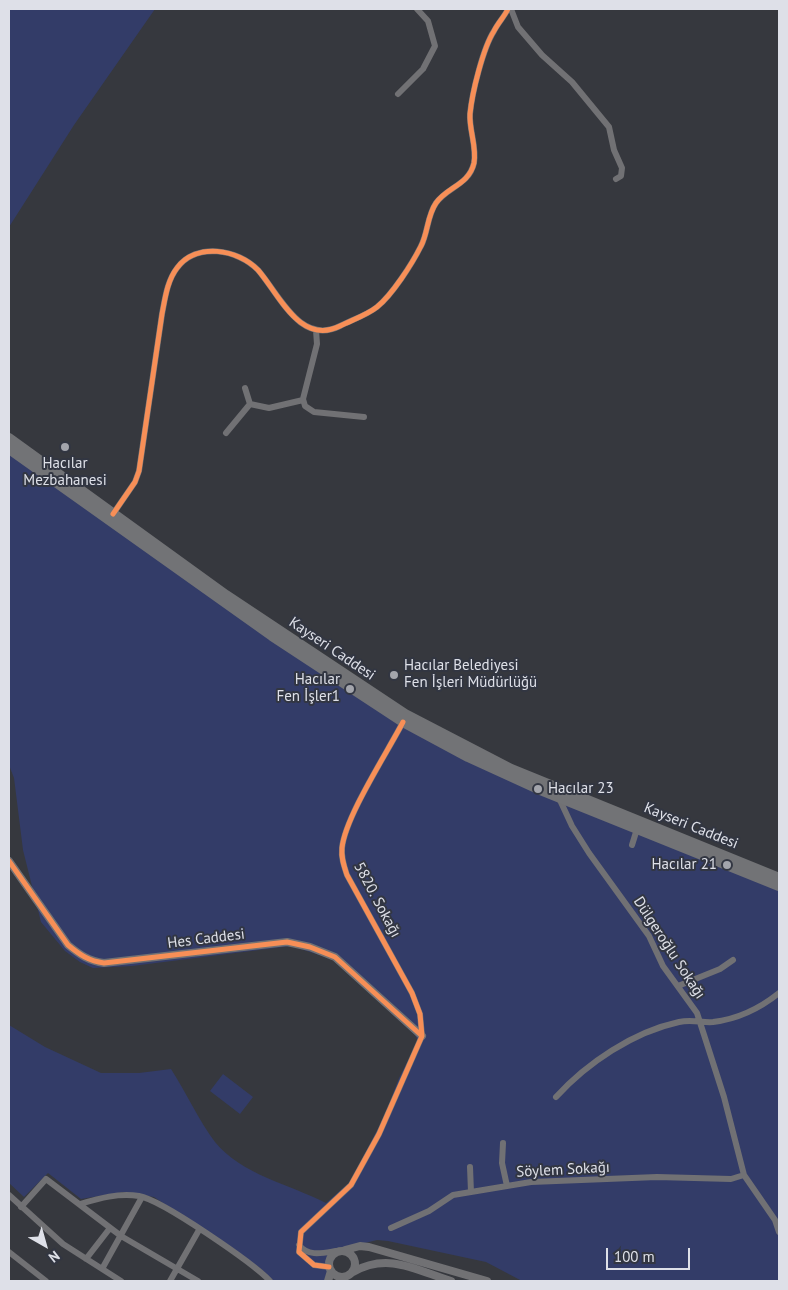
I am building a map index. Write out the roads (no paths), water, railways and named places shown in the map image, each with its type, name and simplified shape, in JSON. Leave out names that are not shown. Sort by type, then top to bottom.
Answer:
[{"type":"main road","name":"Kayseri Caddesi","points":[[9,438],[110,517],[304,658],[403,722],[468,757],[559,798],[779,886]]},
{"type":"main road","name":"Kayseri Caddesi","points":[[9,449],[327,664],[405,714],[458,744],[511,769],[779,878]]},
{"type":"street","points":[[398,94],[423,69],[435,46],[428,21],[417,9]]},
{"type":"street","points":[[110,517],[135,482],[139,470],[167,290],[177,268],[188,258],[200,253],[213,251],[244,259],[258,270],[290,313],[304,324],[316,330],[335,329],[376,308],[391,294],[422,246],[436,203],[463,182],[470,173],[474,162],[470,116],[474,90],[493,32],[510,9],[518,27],[542,55],[572,82],[609,127],[614,150],[622,168],[621,176],[616,179]]},
{"type":"street","points":[[316,330],[317,344],[303,400],[307,409],[314,412],[364,417]]},
{"type":"street","points":[[245,388],[250,404]]},
{"type":"street","points":[[250,404],[269,408],[303,400]]},
{"type":"street","points":[[226,433],[250,404]]},
{"type":"street","name":"5820. Sokağı","points":[[403,722],[354,814],[345,836],[343,862],[347,875],[368,908],[412,993],[420,1014],[422,1036]]},
{"type":"street","name":"Dülgeroğlu Sokağı","points":[[559,798],[572,826],[649,936],[663,966],[697,1013],[724,1096],[744,1175],[774,1220],[779,1232]]},
{"type":"street","points":[[632,845],[637,829]]},
{"type":"street","name":"Hes Caddesi","points":[[9,861],[40,903],[68,946],[81,956],[92,961],[104,963],[287,942],[310,947],[335,957],[422,1036]]},
{"type":"street","points":[[678,986],[720,968],[733,960]]},
{"type":"street","points":[[556,1097],[572,1079],[591,1064],[640,1035],[662,1026],[698,1020],[712,1022],[750,1013],[779,994]]},
{"type":"street","points":[[422,1036],[379,1134],[351,1185],[301,1232],[299,1252],[314,1265],[330,1269],[337,1276],[348,1276],[368,1264],[392,1263],[451,1281]]},
{"type":"street","points":[[503,1143],[502,1163],[507,1186]]},
{"type":"street","points":[[470,1167],[471,1192]]},
{"type":"street","name":"Söylem Sokağı","points":[[392,1228],[413,1220],[453,1195],[530,1182],[657,1178],[731,1179],[744,1175]]},
{"type":"street","points":[[22,1207],[46,1179],[121,1236],[198,1281]]},
{"type":"street","points":[[80,1204],[105,1196],[123,1194],[142,1196],[163,1205],[270,1281]]},
{"type":"street","points":[[9,1195],[63,1244],[121,1281]]},
{"type":"street","points":[[102,1269],[142,1196]]},
{"type":"street","points":[[86,1259],[110,1228]]},
{"type":"street","points":[[170,1281],[199,1230]]},
{"type":"street","points":[[299,1245],[302,1249],[313,1254],[345,1250],[352,1247],[369,1247],[487,1281]]},
{"type":"street","points":[[345,1250],[355,1259],[348,1276]]},
{"type":"street","points":[[328,1281],[330,1258],[336,1251]]},
{"type":"street","points":[[9,1252],[46,1281]]},
{"type":"street","points":[[9,1260],[16,1258]]},
{"type":"place","name":"Hacılar Mezbahanesi","points":[[65,447]]},
{"type":"place","name":"Hacılar Belediyesi Fen İşleri Müdürlüğü","points":[[394,675]]},
{"type":"place","name":"Hacılar Fen İşler1","points":[[350,689]]},
{"type":"place","name":"Hacılar 23","points":[[538,789]]},
{"type":"place","name":"Hacılar 21","points":[[727,865]]}]
